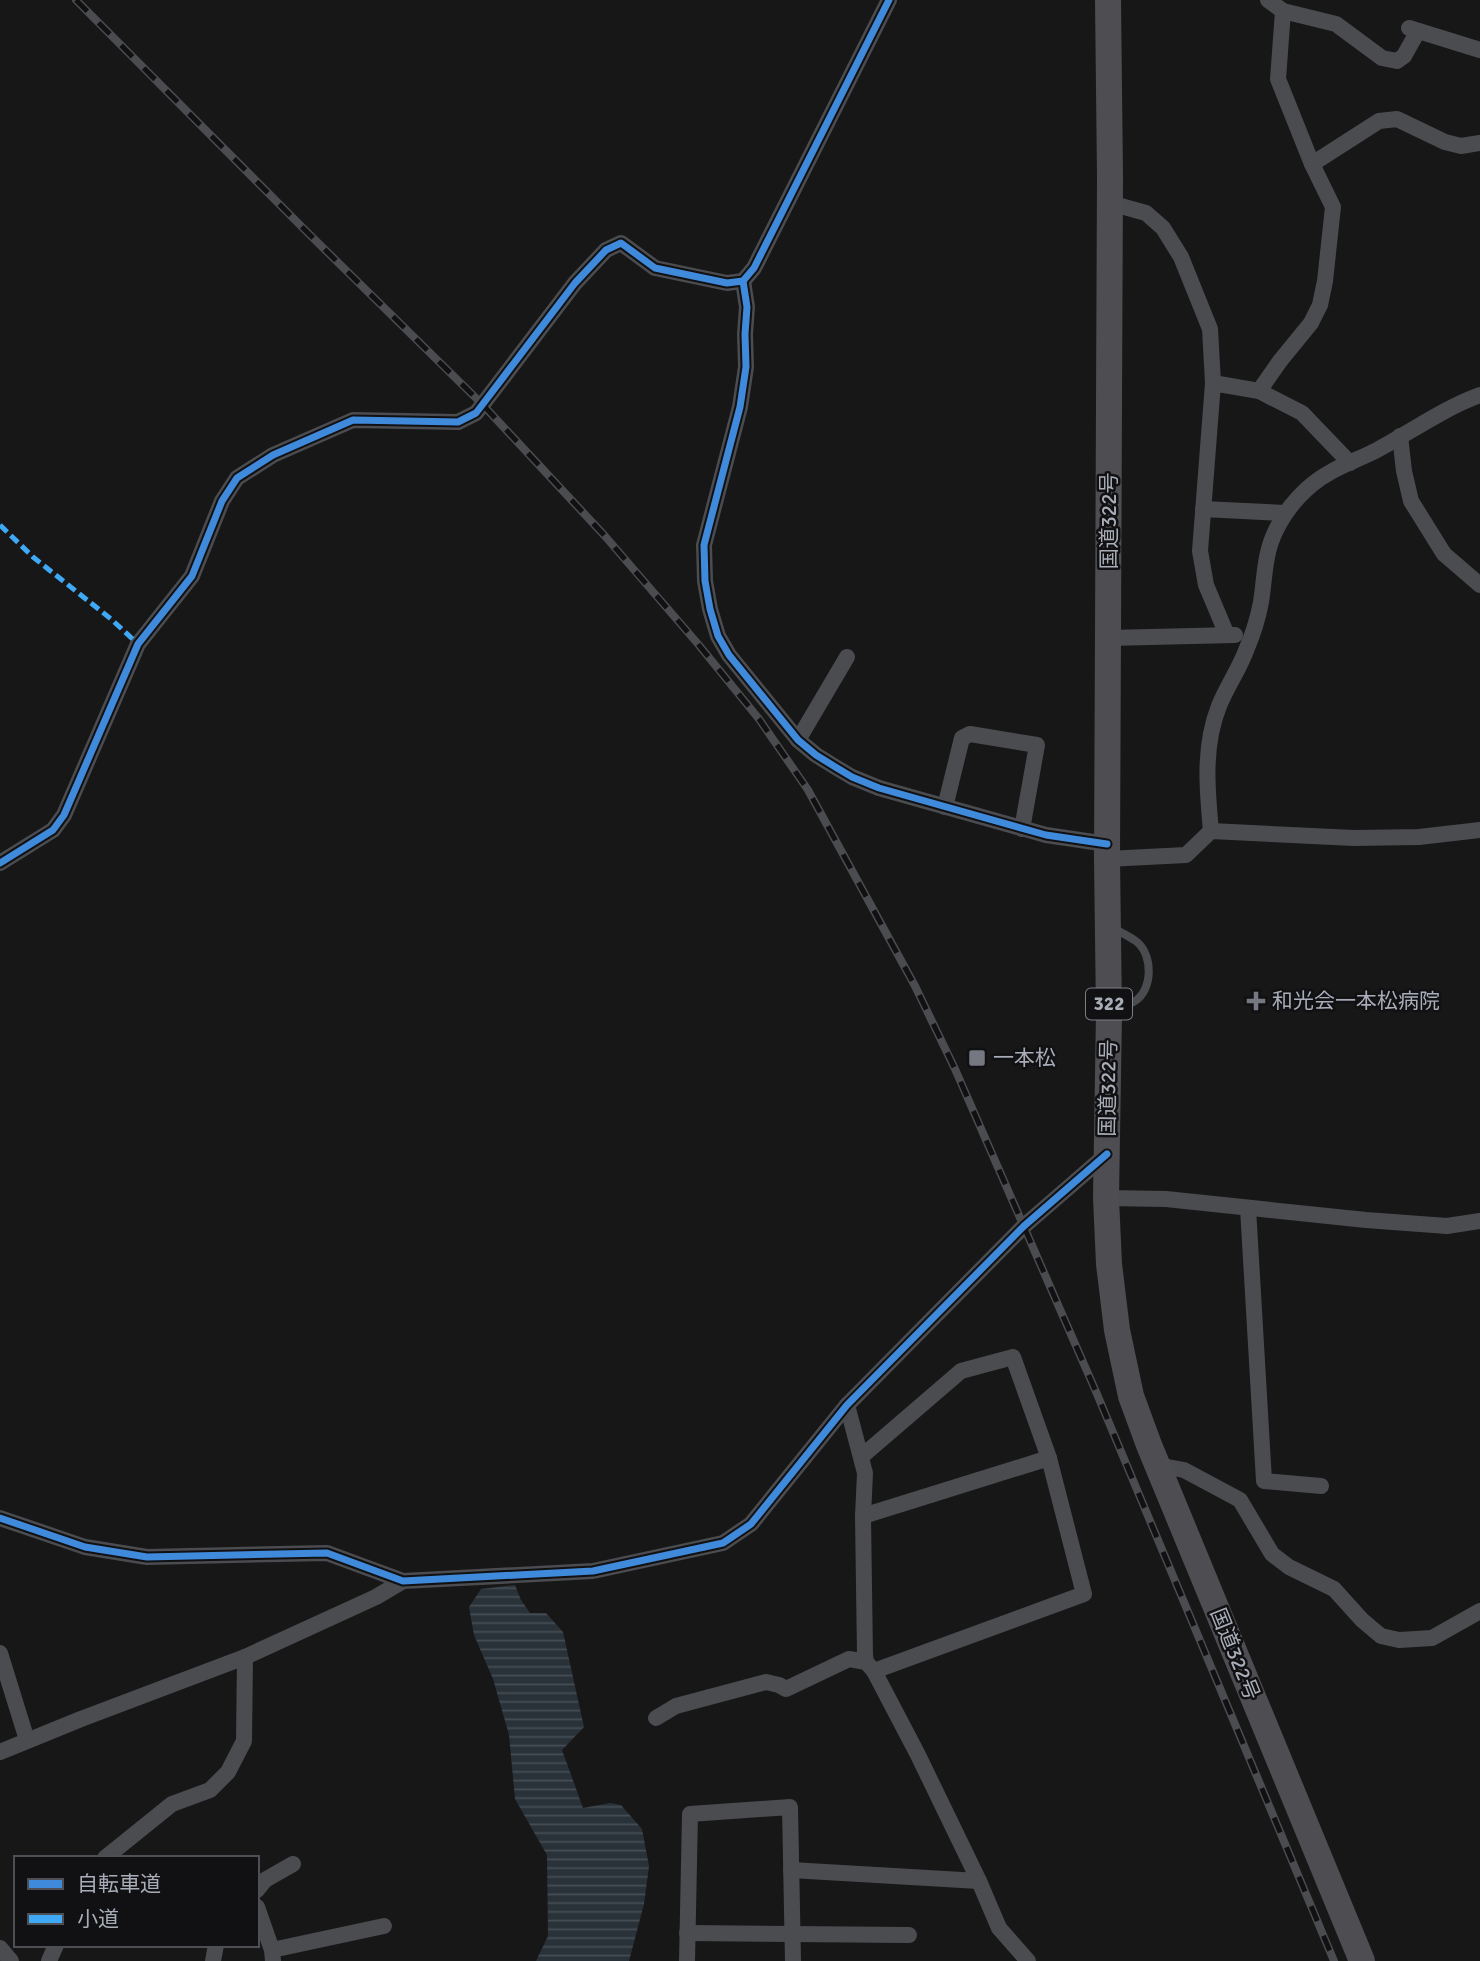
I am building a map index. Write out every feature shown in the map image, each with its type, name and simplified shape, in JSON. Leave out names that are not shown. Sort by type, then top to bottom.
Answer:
[{"type":"highway","name":"国道322号","points":[[1108,0],[1109,1013],[1105,1198],[1117,1330],[1131,1395],[1157,1465],[1362,1961]]},
{"type":"street","points":[[0,863],[53,830],[64,815],[138,644],[192,576],[222,501],[237,478],[273,455],[354,420],[458,422],[476,413],[575,283],[607,250],[621,243],[655,268],[727,283],[743,281],[754,268],[889,0]]},
{"type":"street","points":[[1268,0],[1283,11],[1336,24],[1382,58],[1397,61],[1404,56],[1414,30],[1480,50]]},
{"type":"street","points":[[1259,391],[1311,323],[1320,305],[1333,207],[1312,164],[1278,79],[1283,11]]},
{"type":"street","points":[[1312,164],[1379,121],[1397,119],[1444,142],[1461,146],[1480,143]]},
{"type":"street","points":[[1110,202],[1146,213],[1163,228],[1181,257],[1210,329],[1213,383],[1200,551],[1206,585],[1227,635]]},
{"type":"street","points":[[743,281],[747,307],[746,367],[740,407],[704,545],[705,581],[718,636],[729,656],[798,740],[816,755],[852,777],[878,788],[1107,851],[1186,855],[1211,831],[1354,838],[1419,836],[1480,830]]},
{"type":"street","points":[[1213,383],[1259,391],[1302,413],[1350,463]]},
{"type":"street","points":[[1211,831],[1207,761],[1218,708],[1252,635],[1261,603],[1268,548],[1285,513],[1312,485],[1328,473],[1480,395]]},
{"type":"street","points":[[1400,436],[1411,501],[1444,554],[1480,584]]},
{"type":"street","points":[[1203,509],[1285,513]]},
{"type":"street","points":[[1108,638],[1252,635]]},
{"type":"street","points":[[798,740],[847,657]]},
{"type":"street","points":[[945,807],[962,738],[970,734],[1037,746],[1022,829]]},
{"type":"street","points":[[0,1518],[85,1547],[147,1557],[327,1553],[403,1581],[593,1571],[723,1543],[751,1524],[847,1405],[1024,1226],[1107,1154]]},
{"type":"street","points":[[1105,1198],[1167,1199],[1447,1226],[1480,1221]]},
{"type":"street","points":[[1248,1208],[1264,1481],[1321,1486]]},
{"type":"street","points":[[656,1718],[676,1706],[766,1682],[786,1689],[849,1659],[870,1666],[1084,1594],[1049,1458],[1013,1357],[961,1371],[861,1457]]},
{"type":"street","points":[[847,1405],[865,1473],[865,1655],[918,1755],[999,1928],[1028,1961]]},
{"type":"street","points":[[863,1516],[1049,1458]]},
{"type":"street","points":[[1157,1465],[1184,1470],[1240,1500],[1272,1554],[1289,1567],[1334,1589],[1362,1620],[1381,1636],[1399,1640],[1432,1638],[1480,1611]]},
{"type":"street","points":[[0,1752],[80,1718],[245,1657],[376,1597],[403,1581]]},
{"type":"street","points":[[0,1653],[27,1741]]},
{"type":"street","points":[[107,1856],[172,1804],[209,1790],[228,1772],[244,1741],[245,1657]]},
{"type":"street","points":[[687,1961],[690,1814],[790,1807],[793,1961]]},
{"type":"street","points":[[259,1888],[265,1880],[293,1864]]},
{"type":"street","points":[[791,1870],[979,1881]]},
{"type":"street","points":[[259,1914],[273,1956],[384,1926]]},
{"type":"street","points":[[687,1933],[909,1935]]},
{"type":"street","points":[[0,1948],[11,1961]]},
{"type":"lane","points":[[1108,925],[1137,942],[1144,950],[1149,973],[1137,1000],[1109,1013]]},
{"type":"shaded area","points":[[515,1585],[530,1613],[546,1613],[563,1632],[584,1727],[562,1750],[583,1808],[610,1803],[621,1805],[642,1829],[649,1866],[644,1904],[629,1961],[536,1961],[548,1936],[547,1855],[515,1799],[509,1735],[493,1679],[474,1635],[469,1607],[481,1589]]},
{"type":"railway","points":[[76,0],[483,405],[604,535],[759,719],[808,790],[915,986],[955,1069],[1097,1394],[1334,1961]]},
{"type":"marked path","points":[[0,525],[33,557],[138,644]]},
{"type":"cycle path","points":[[0,863],[53,830],[64,815],[138,644],[192,576],[222,501],[237,478],[273,455],[353,420],[458,422],[476,413],[575,283],[606,250],[621,243],[655,268],[727,283],[743,281],[754,268],[889,0]]},
{"type":"cycle path","points":[[743,281],[747,307],[746,367],[740,407],[704,545],[705,581],[710,609],[718,636],[729,655],[798,740],[816,755],[852,777],[879,788],[1046,835],[1107,844]]},
{"type":"cycle path","points":[[0,1518],[85,1547],[147,1557],[327,1553],[403,1581],[593,1571],[723,1543],[751,1524],[847,1405],[1024,1226],[1107,1154]]},
{"type":"place","name":"和光会一本松病院","points":[[1256,1001]]},
{"type":"place","name":"一本松","points":[[977,1058]]}]
